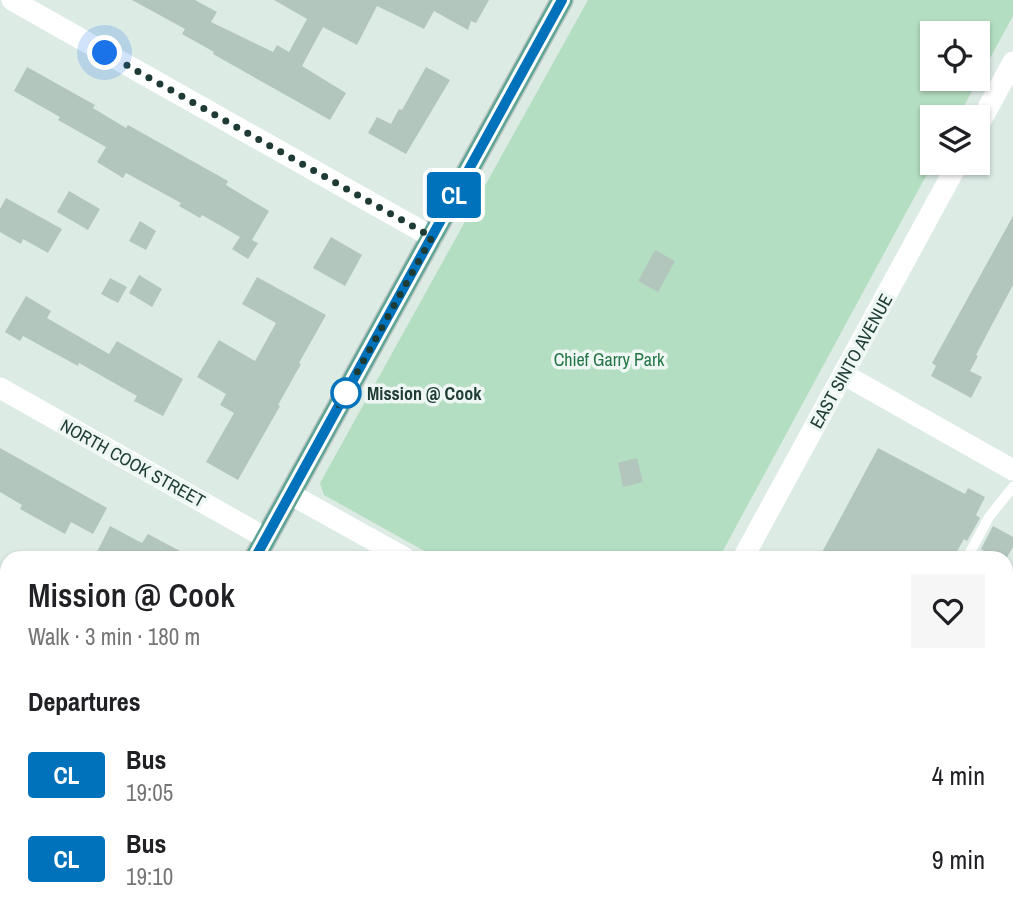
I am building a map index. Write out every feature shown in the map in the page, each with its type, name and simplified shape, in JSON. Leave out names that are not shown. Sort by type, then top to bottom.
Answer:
[{"type":"main road","points":[[259,551],[562,0]]},
{"type":"street","points":[[12,0],[432,237]]},
{"type":"street","points":[[989,105],[1013,62]]},
{"type":"street","name":"EAST SINTO AVENUE","points":[[747,551],[951,175]]},
{"type":"street","points":[[843,374],[1013,471]]},
{"type":"street","name":"NORTH COOK STREET","points":[[0,388],[266,538]]},
{"type":"street","points":[[290,494],[392,551]]},
{"type":"lane","points":[[971,551],[989,517],[1013,488]]},
{"type":"green space","name":"Chief Garry Park","points":[[588,0],[1013,0],[1013,16],[990,58],[990,21],[920,21],[920,91],[972,91],[965,105],[920,105],[920,175],[926,175],[723,551],[424,551],[324,495],[320,483]]},
{"type":"building","points":[[132,0],[195,0],[217,12],[211,22],[273,52],[277,45],[289,52],[307,19],[274,0],[489,0],[476,23],[471,21],[468,30],[434,11],[424,29],[377,6],[357,45],[323,27],[302,66],[346,93],[330,120],[213,54],[214,52],[182,34],[185,29]]},
{"type":"building","points":[[27,67],[95,105],[93,108],[126,128],[128,125],[228,181],[226,185],[269,211],[252,240],[258,243],[248,259],[232,249],[240,237],[202,215],[200,218],[179,206],[181,203],[126,173],[123,178],[97,162],[106,147],[14,91]]},
{"type":"building","points":[[426,67],[450,80],[406,154],[368,133],[377,117],[391,124]]},
{"type":"building","points":[[69,191],[100,209],[88,230],[57,212]]},
{"type":"building","points":[[6,198],[62,229],[48,253],[23,239],[21,244],[0,232],[0,209]]},
{"type":"building","points":[[1013,216],[1013,285],[970,371],[982,377],[971,398],[931,376],[936,366],[932,363]]},
{"type":"building","points":[[140,221],[156,231],[146,250],[129,241]]},
{"type":"building","points":[[331,237],[362,255],[345,286],[313,268]]},
{"type":"building","points":[[655,250],[675,261],[658,292],[638,281]]},
{"type":"building","points":[[139,275],[162,289],[152,307],[129,293]]},
{"type":"building","points":[[257,277],[326,315],[299,363],[301,364],[278,405],[280,406],[238,480],[206,462],[234,413],[220,405],[226,394],[197,377],[219,340],[255,361],[276,323],[242,304]]},
{"type":"building","points":[[110,278],[127,287],[118,303],[101,294]]},
{"type":"building","points":[[26,296],[51,311],[47,318],[109,354],[117,341],[183,379],[163,416],[134,401],[137,396],[79,363],[78,366],[23,336],[20,341],[5,332]]},
{"type":"building","points":[[0,448],[107,508],[93,534],[71,522],[65,534],[20,509],[22,505],[0,492]]},
{"type":"building","points":[[878,448],[965,494],[968,488],[985,497],[976,515],[980,518],[967,541],[964,539],[957,551],[823,551]]},
{"type":"building","points":[[637,458],[643,482],[623,487],[618,463]]},
{"type":"building","points":[[110,526],[142,543],[148,534],[180,551],[98,551]]},
{"type":"building","points":[[993,526],[1013,537],[1011,551],[981,549]]},
{"type":"bus line","name":"CL","points":[[259,551],[562,0]]},
{"type":"place","name":"Mission @ Cook","points":[[346,393]]},
{"type":"route","points":[[105,53],[432,237],[339,405],[346,393]]}]
